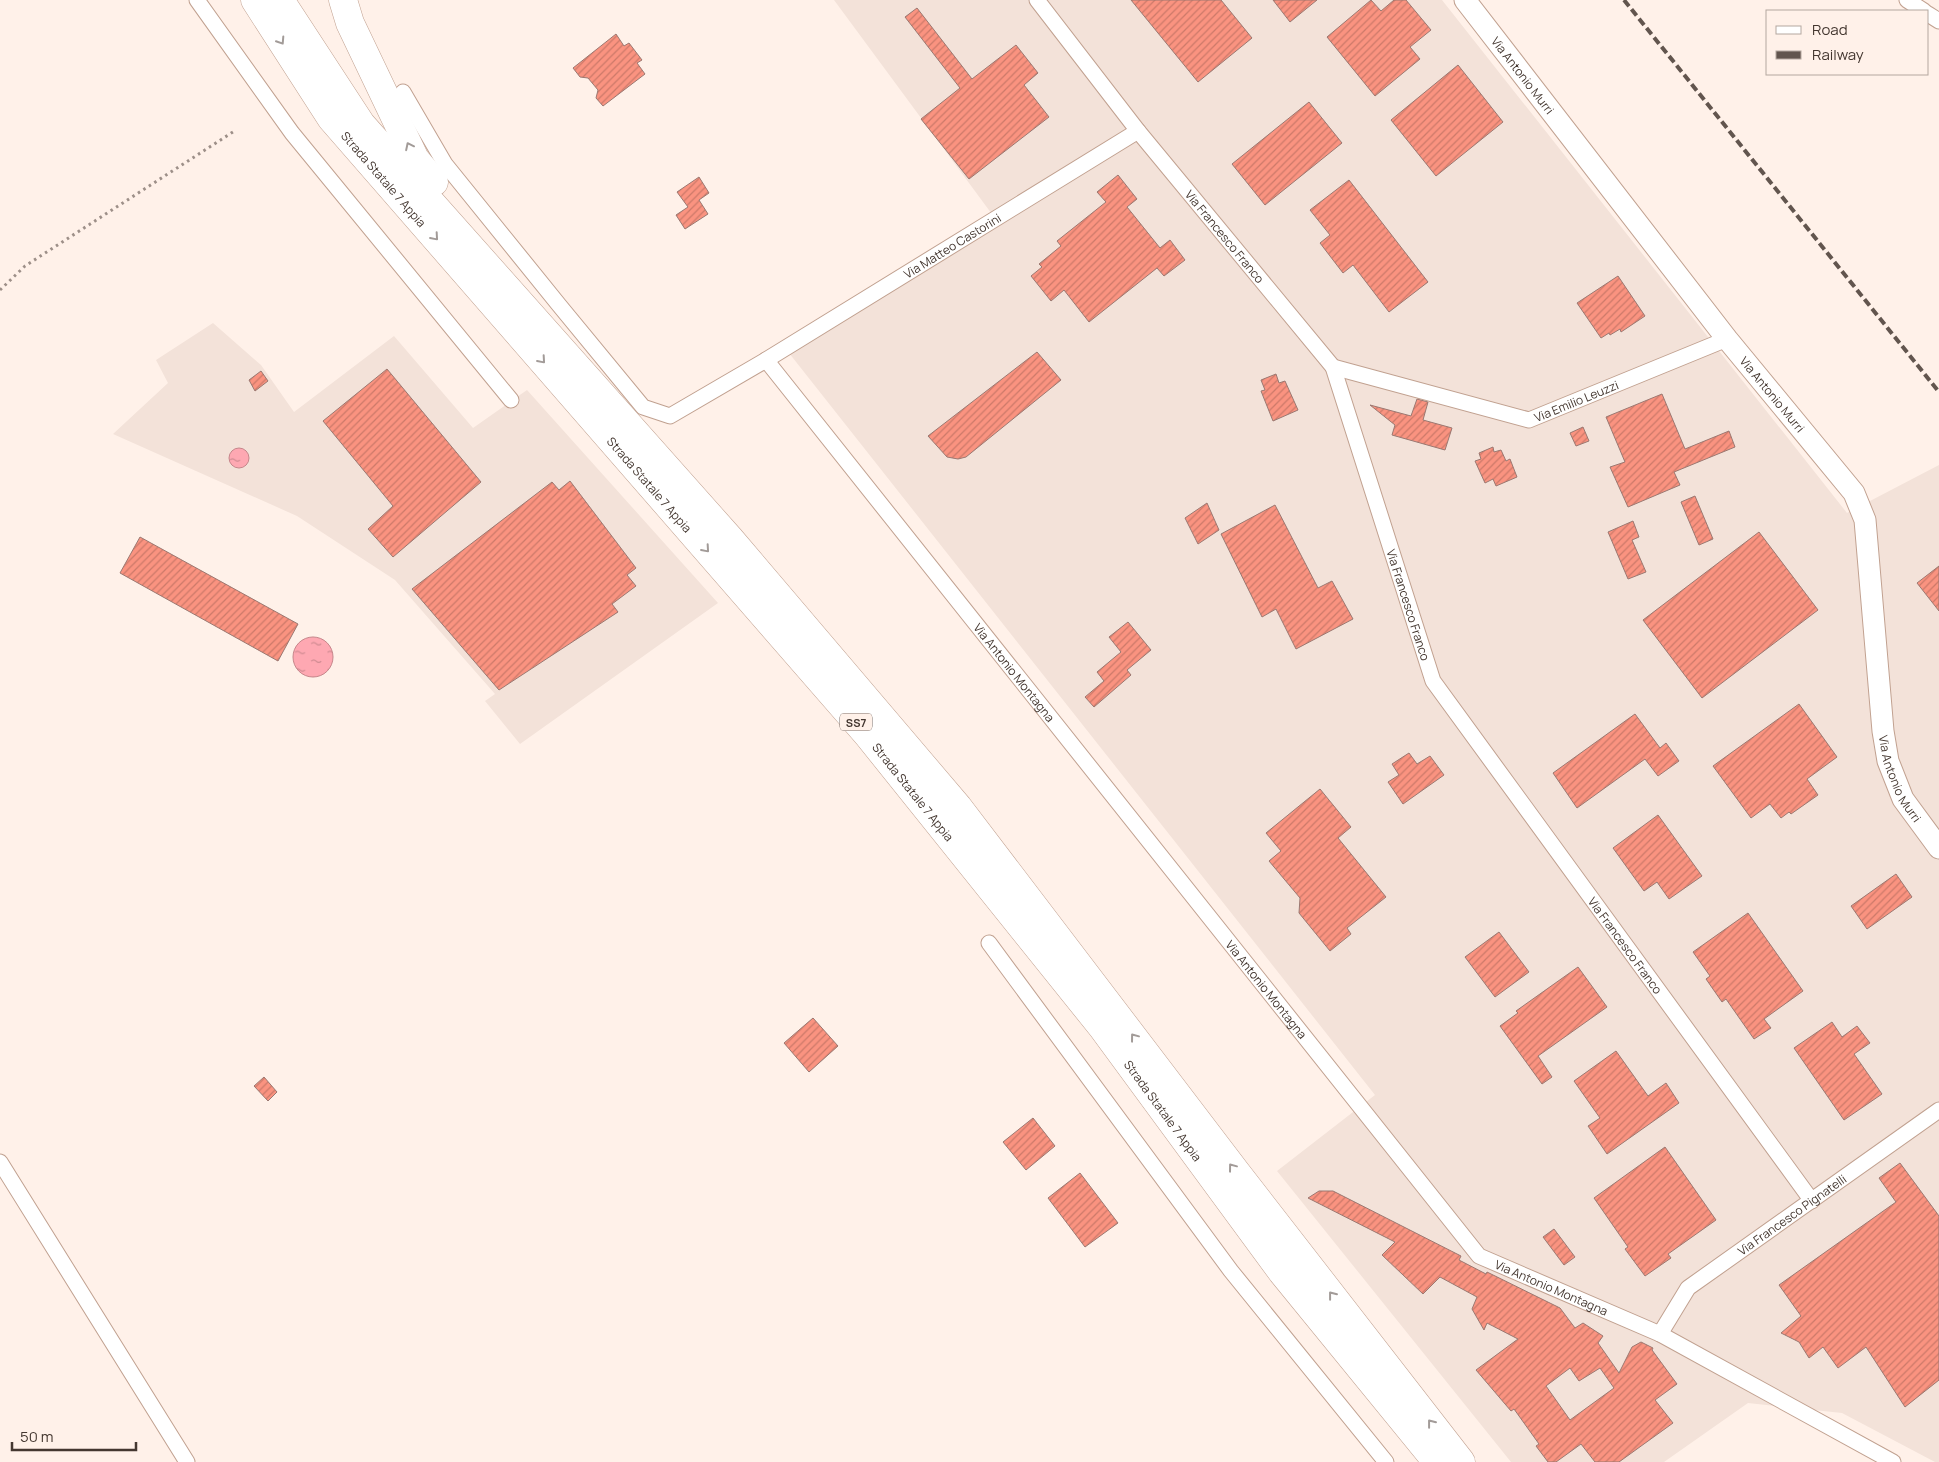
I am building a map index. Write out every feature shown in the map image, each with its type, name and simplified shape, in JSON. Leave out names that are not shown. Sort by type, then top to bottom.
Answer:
[{"type":"highway","name":"Strada Statale 7 Appia","points":[[255,0],[331,118],[867,734],[1102,1026],[1282,1272],[1437,1462]]},
{"type":"highway","name":"Strada Statale 7 Appia","points":[[280,0],[361,124],[730,539],[958,807],[1230,1164],[1461,1462]]},
{"type":"highway","points":[[343,0],[350,23],[415,159],[474,230],[576,366]]},
{"type":"street","points":[[197,0],[292,133],[512,400]]},
{"type":"street","name":"Via Francesco Franco","points":[[1037,0],[1138,131],[1333,367],[1433,681],[1812,1201]]},
{"type":"street","name":"Via Antonio Murri","points":[[1465,0],[1727,339],[1854,493],[1865,520],[1883,731],[1888,761],[1903,798],[1939,848]]},
{"type":"street","points":[[1907,0],[1922,10]]},
{"type":"street","name":"Via Matteo Castorini","points":[[403,92],[445,164],[644,407],[670,416],[766,360],[1138,131]]},
{"type":"street","name":"Via Emilio Leuzzi","points":[[1333,367],[1529,420],[1727,339]]},
{"type":"street","name":"Via Antonio Montagna","points":[[766,360],[1479,1256],[1660,1334],[1893,1462]]},
{"type":"street","points":[[988,943],[1231,1271],[1386,1462]]},
{"type":"street","name":"Via Francesco Pignatelli","points":[[1660,1334],[1688,1288],[1939,1110]]},
{"type":"street","points":[[0,1162],[187,1462]]},
{"type":"path","points":[[0,290],[25,266],[236,130]]},
{"type":"shaded area","points":[[834,0],[1442,0],[1847,513],[1939,465],[1939,1462],[1935,1462],[1842,1413],[1748,1403],[1664,1462],[1511,1462],[1277,1171],[1375,1095],[789,353],[997,221]]},
{"type":"shaded area","points":[[213,323],[261,365],[294,412],[394,336],[473,428],[527,390],[718,603],[520,744],[485,701],[495,694],[395,580],[297,516],[113,434],[168,383],[156,360]]},
{"type":"water","points":[[239,448],[246,451],[249,458],[246,465],[239,468],[232,465],[229,458],[232,451]]},
{"type":"water","points":[[317,637],[324,640],[330,646],[333,657],[332,665],[324,674],[317,677],[309,677],[302,674],[294,665],[293,653],[296,646],[305,638]]},
{"type":"building","points":[[1131,0],[1221,0],[1252,38],[1198,82]]},
{"type":"building","points":[[1273,0],[1317,0],[1290,22]]},
{"type":"building","points":[[1371,0],[1381,11],[1394,0],[1406,0],[1431,30],[1410,47],[1420,59],[1375,96],[1327,37]]},
{"type":"building","points":[[917,8],[972,79],[1016,45],[1038,73],[1024,85],[1049,117],[969,179],[921,119],[960,88],[905,17]]},
{"type":"building","points":[[616,34],[624,46],[629,43],[642,60],[637,63],[645,74],[603,106],[596,98],[598,90],[588,78],[580,77],[573,68]]},
{"type":"building","points":[[1458,65],[1503,122],[1436,176],[1391,120]]},
{"type":"building","points":[[1309,102],[1342,143],[1265,205],[1232,164]]},
{"type":"building","points":[[1118,175],[1137,199],[1127,207],[1160,248],[1170,240],[1185,260],[1164,276],[1157,268],[1089,322],[1064,290],[1051,301],[1031,276],[1042,267],[1039,264],[1061,246],[1057,241],[1106,202],[1097,192]]},
{"type":"building","points":[[699,177],[709,193],[699,200],[708,214],[685,229],[676,215],[688,207],[677,192]]},
{"type":"building","points":[[1349,180],[1428,282],[1389,312],[1353,265],[1343,273],[1320,243],[1330,235],[1310,210]]},
{"type":"building","points":[[1618,276],[1645,316],[1621,332],[1620,329],[1601,338],[1577,303]]},
{"type":"building","points":[[1037,352],[1061,380],[966,457],[958,459],[947,457],[928,436]]},
{"type":"building","points":[[387,369],[481,482],[393,557],[368,529],[393,506],[323,421]]},
{"type":"building","points":[[261,371],[268,381],[255,391],[249,380]]},
{"type":"building","points":[[1276,374],[1279,383],[1285,381],[1298,410],[1273,421],[1261,391],[1265,390],[1261,380]]},
{"type":"building","points":[[1662,394],[1685,449],[1729,431],[1735,447],[1674,472],[1680,485],[1628,507],[1610,467],[1625,462],[1606,417]]},
{"type":"building","points":[[1417,399],[1428,402],[1423,420],[1452,428],[1445,450],[1392,435],[1395,425],[1370,405],[1411,416]]},
{"type":"building","points":[[1583,427],[1589,441],[1576,446],[1570,433]]},
{"type":"building","points":[[1493,447],[1494,452],[1501,450],[1506,461],[1510,459],[1517,477],[1496,486],[1493,479],[1485,483],[1475,461],[1481,459],[1479,453]]},
{"type":"building","points":[[570,481],[636,568],[627,575],[636,586],[612,604],[618,612],[499,690],[412,589],[552,482],[559,490]]},
{"type":"building","points":[[1695,496],[1713,539],[1699,545],[1681,502]]},
{"type":"building","points":[[1207,503],[1219,530],[1198,544],[1185,518]]},
{"type":"building","points":[[1275,505],[1318,588],[1332,581],[1353,619],[1296,649],[1276,609],[1262,617],[1221,534]]},
{"type":"building","points":[[1633,521],[1639,537],[1632,540],[1646,572],[1628,579],[1608,532]]},
{"type":"building","points":[[1759,532],[1818,610],[1702,698],[1643,620]]},
{"type":"building","points":[[140,537],[298,624],[278,661],[120,573]]},
{"type":"building","points":[[1939,566],[1939,611],[1917,583]]},
{"type":"building","points":[[1128,622],[1151,650],[1127,670],[1131,675],[1094,707],[1085,697],[1104,681],[1097,672],[1121,652],[1109,637]]},
{"type":"building","points":[[1799,704],[1837,757],[1807,779],[1818,795],[1791,814],[1789,812],[1781,818],[1770,804],[1751,818],[1713,766]]},
{"type":"building","points":[[1635,714],[1660,748],[1666,743],[1679,761],[1658,776],[1645,759],[1577,808],[1553,773]]},
{"type":"building","points":[[1409,753],[1417,764],[1430,756],[1444,775],[1403,804],[1388,782],[1399,775],[1392,764]]},
{"type":"building","points":[[1320,789],[1351,827],[1338,838],[1386,897],[1347,928],[1351,934],[1330,951],[1299,913],[1300,898],[1269,861],[1281,851],[1266,833]]},
{"type":"building","points":[[1658,815],[1702,876],[1669,899],[1657,882],[1644,891],[1613,848]]},
{"type":"building","points":[[1896,874],[1912,897],[1867,929],[1851,906]]},
{"type":"building","points":[[1748,913],[1803,991],[1764,1019],[1771,1028],[1754,1039],[1726,999],[1722,1002],[1706,979],[1710,976],[1693,952]]},
{"type":"building","points":[[1499,932],[1529,972],[1495,997],[1465,957]]},
{"type":"building","points":[[1578,967],[1607,1007],[1538,1056],[1552,1077],[1542,1084],[1500,1026],[1518,1013],[1516,1011]]},
{"type":"building","points":[[813,1018],[838,1046],[809,1072],[784,1043]]},
{"type":"building","points":[[1832,1022],[1842,1037],[1857,1026],[1870,1043],[1854,1054],[1882,1094],[1844,1120],[1794,1048]]},
{"type":"building","points":[[1616,1051],[1648,1096],[1666,1083],[1679,1103],[1607,1154],[1588,1126],[1600,1118],[1574,1081]]},
{"type":"building","points":[[264,1077],[277,1092],[268,1101],[254,1086]]},
{"type":"building","points":[[1033,1118],[1055,1146],[1026,1170],[1003,1142]]},
{"type":"building","points":[[1665,1147],[1716,1220],[1668,1254],[1671,1258],[1645,1276],[1625,1249],[1628,1247],[1594,1198]]},
{"type":"building","points":[[1900,1163],[1939,1216],[1939,1380],[1905,1407],[1866,1347],[1838,1368],[1823,1347],[1809,1358],[1799,1342],[1781,1333],[1801,1316],[1779,1285],[1896,1202],[1879,1178]]},
{"type":"building","points":[[1080,1173],[1118,1223],[1085,1247],[1048,1198]]},
{"type":"building","points":[[1319,1191],[1333,1191],[1461,1256],[1459,1260],[1486,1274],[1487,1272],[1560,1308],[1575,1328],[1583,1323],[1603,1336],[1598,1343],[1619,1373],[1632,1347],[1641,1342],[1653,1348],[1652,1350],[1677,1384],[1655,1400],[1673,1423],[1619,1462],[1595,1462],[1581,1444],[1556,1462],[1548,1462],[1536,1446],[1539,1444],[1514,1409],[1511,1411],[1476,1370],[1518,1339],[1487,1323],[1484,1330],[1472,1309],[1477,1297],[1440,1277],[1423,1294],[1382,1255],[1395,1242],[1308,1198]],"holes":[[[1570,1368],[1579,1381],[1600,1368],[1614,1388],[1570,1420],[1546,1386]]]},
{"type":"building","points":[[1554,1229],[1575,1257],[1564,1265],[1543,1237]]},
{"type":"railway","points":[[1624,0],[1939,392]]}]
